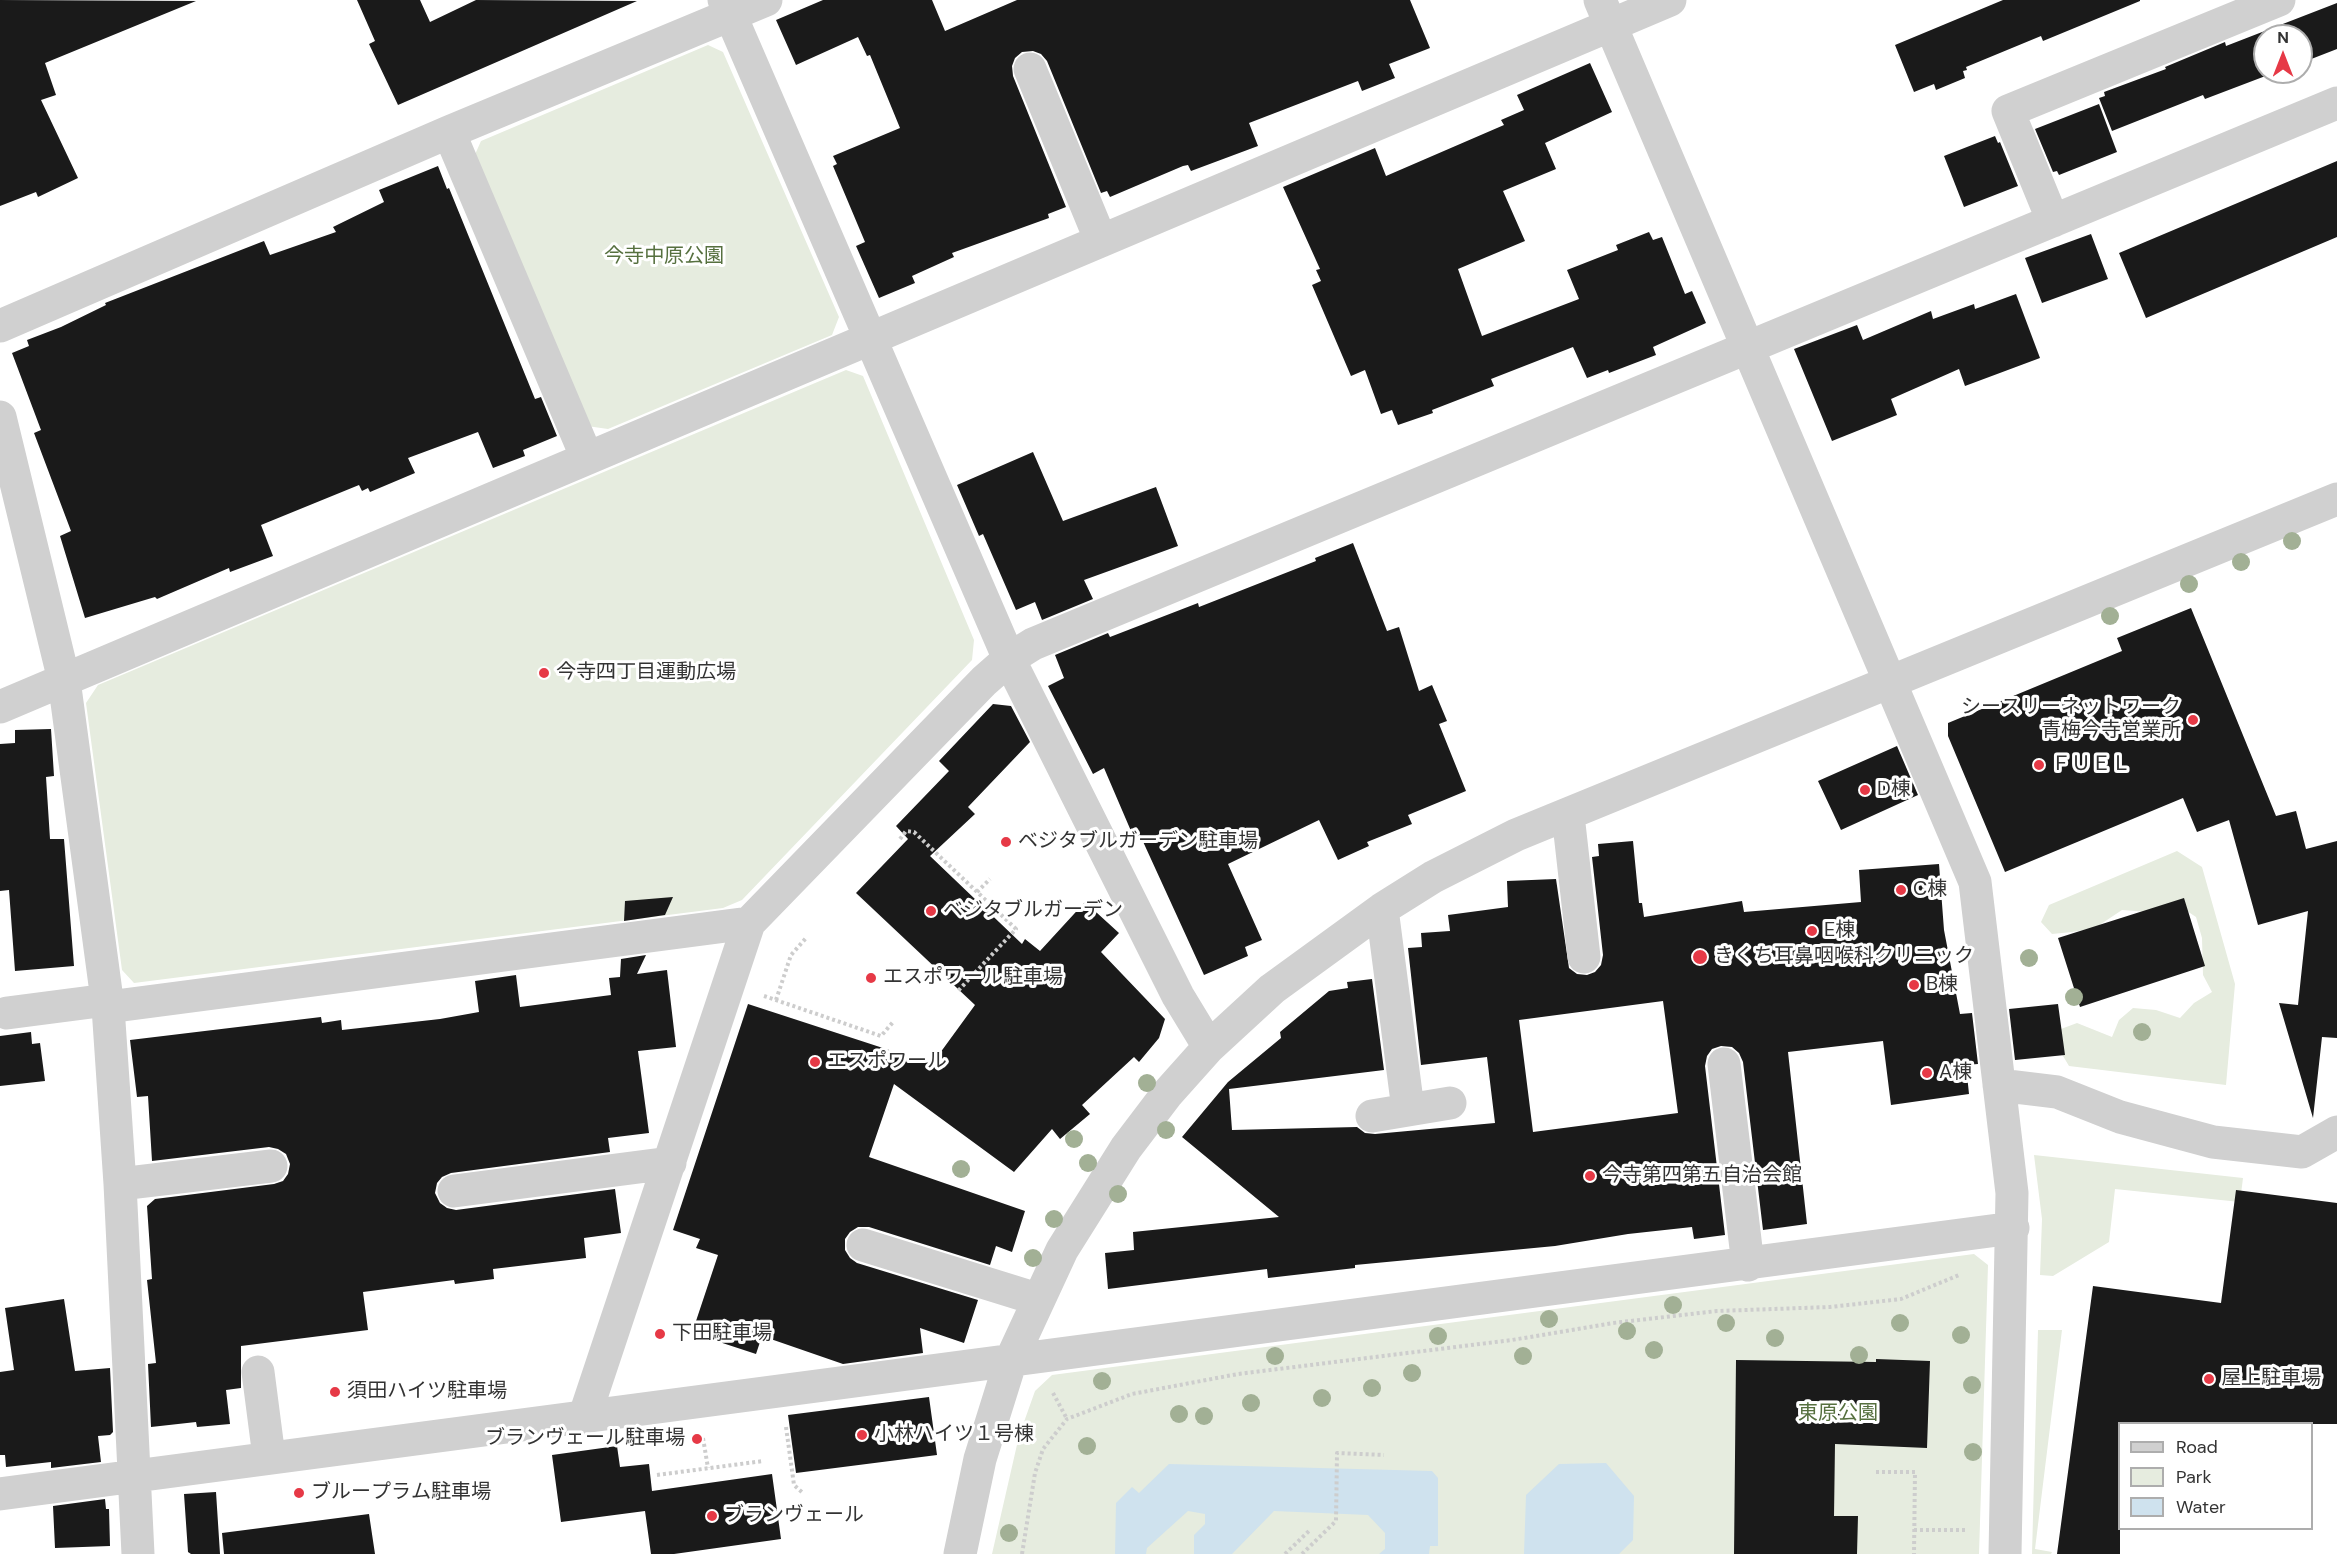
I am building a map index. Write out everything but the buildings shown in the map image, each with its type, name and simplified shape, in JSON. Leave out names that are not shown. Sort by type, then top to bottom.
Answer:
[{"type":"street","points":[[0,326],[727,8],[766,0]]},
{"type":"street","points":[[0,707],[1101,241],[1605,12],[1670,0]]},
{"type":"street","points":[[2053,220],[2008,111],[2279,0]]},
{"type":"street","points":[[727,8],[1010,659],[1178,996],[1209,1047]]},
{"type":"street","points":[[1605,12],[1975,882],[2012,1193],[2002,1230],[2005,1543]]},
{"type":"street","points":[[1030,69],[1101,241]]},
{"type":"street","points":[[584,1418],[749,923],[984,681],[1010,659],[1044,639],[2337,103]]},
{"type":"street","points":[[448,132],[587,458]]},
{"type":"street","points":[[0,417],[64,680],[108,1004],[120,1184],[138,1554]]},
{"type":"street","points":[[960,1554],[980,1459],[1011,1360],[1037,1299],[1088,1206],[1126,1148],[1167,1094],[1209,1047],[1272,989],[1382,909],[1454,866],[1516,835],[2337,499]]},
{"type":"street","points":[[1568,815],[1584,957]]},
{"type":"street","points":[[1382,909],[1408,1109]]},
{"type":"street","points":[[7,1013],[108,1004],[749,923]]},
{"type":"street","points":[[1724,1064],[1748,1265]]},
{"type":"street","points":[[1999,1085],[2057,1092],[2120,1117],[2213,1142],[2302,1152],[2337,1132]]},
{"type":"street","points":[[1372,1116],[1450,1103]]},
{"type":"street","points":[[454,1191],[670,1163]]},
{"type":"street","points":[[120,1184],[271,1166]]},
{"type":"street","points":[[0,1494],[134,1474],[584,1418],[2002,1230]]},
{"type":"street","points":[[863,1245],[1037,1299]]},
{"type":"street","points":[[258,1372],[269,1457]]},
{"type":"path","points":[[900,839],[906,831],[914,832],[1016,929],[957,992]]},
{"type":"path","points":[[977,892],[990,879]]},
{"type":"path","points":[[776,1000],[790,955],[806,938]]},
{"type":"path","points":[[729,984],[881,1036],[894,1021]]},
{"type":"path","points":[[1022,1554],[1035,1473],[1043,1449],[1067,1419],[1132,1394],[1238,1374],[1512,1340],[1624,1322],[1718,1311],[1830,1307],[1901,1299],[1958,1275],[1979,1258],[2002,1230]]},
{"type":"path","points":[[781,1391],[794,1485],[804,1494]]},
{"type":"path","points":[[1302,1554],[1336,1521],[1337,1453],[1384,1455]]},
{"type":"path","points":[[657,1475],[763,1461]]},
{"type":"path","points":[[1876,1472],[1915,1472],[1914,1554]]},
{"type":"path","points":[[1285,1554],[1310,1530]]},
{"type":"path","points":[[1914,1530],[2005,1543]]},
{"type":"green space","name":"今寺中原公園","points":[[708,45],[723,52],[839,317],[832,335],[608,429],[587,426],[473,159],[481,141]]},
{"type":"green space","name":"今寺四丁目運動広場","points":[[846,370],[863,376],[974,640],[972,660],[742,900],[723,908],[134,983],[122,970],[86,703],[98,685]]},
{"type":"green space","points":[[2177,851],[2202,867],[2235,984],[2226,1085],[2069,1066],[2057,1046],[2061,1029],[2077,1023],[2112,1037],[2119,1020],[2133,1008],[2156,1010],[2180,1018],[2194,1003],[2212,992],[2203,975],[2202,938],[2196,917],[2175,903],[2149,912],[2122,910],[2095,928],[2072,932],[2052,934],[2041,922],[2049,905]]},
{"type":"green space","points":[[2034,1155],[2243,1178],[2240,1202],[2115,1189],[2109,1242],[2053,1276],[2040,1275],[2042,1219]]},
{"type":"green space","name":"東原公園","points":[[1974,1254],[1988,1265],[1979,1554],[992,1554],[1019,1436],[1035,1391],[1052,1375]]},
{"type":"green space","points":[[2038,1330],[2062,1330],[2035,1549],[2052,1552],[2051,1554],[2032,1554]]},
{"type":"water","points":[[1606,1463],[1634,1496],[1633,1540],[1619,1554],[1524,1554],[1526,1495],[1559,1464]]},
{"type":"water","points":[[1169,1464],[1432,1471],[1438,1478],[1438,1546],[1430,1546],[1429,1554],[1379,1554],[1385,1549],[1385,1533],[1368,1515],[1274,1511],[1232,1554],[1194,1554],[1194,1535],[1205,1524],[1205,1514],[1188,1511],[1147,1548],[1146,1554],[1115,1554],[1116,1503],[1132,1487],[1139,1493]]},
{"type":"place","name":"今寺四丁目運動広場","points":[[544,673]]},
{"type":"place","name":"シースリーネットワーク 青梅今寺営業所","points":[[2193,720]]},
{"type":"place","name":"ＦＵＥＬ","points":[[2039,765]]},
{"type":"place","name":"D棟","points":[[1865,790]]},
{"type":"place","name":"ベジタブルガーデン駐車場","points":[[1006,842]]},
{"type":"place","name":"C棟","points":[[1901,890]]},
{"type":"place","name":"ベジタブルガーデン","points":[[931,911]]},
{"type":"place","name":"E棟","points":[[1812,931]]},
{"type":"place","name":"きくち耳鼻咽喉科クリニック","points":[[1700,957]]},
{"type":"place","name":"エスポワール駐車場","points":[[871,978]]},
{"type":"place","name":"B棟","points":[[1914,985]]},
{"type":"place","name":"エスポワール","points":[[815,1062]]},
{"type":"place","name":"A棟","points":[[1927,1073]]},
{"type":"place","name":"今寺第四第五自治会館","points":[[1590,1176]]},
{"type":"place","name":"下田駐車場","points":[[660,1334]]},
{"type":"place","name":"屋上駐車場","points":[[2209,1379]]},
{"type":"place","name":"須田ハイツ駐車場","points":[[335,1392]]},
{"type":"place","name":"小林ハイツ１号棟","points":[[862,1435]]},
{"type":"place","name":"ブランヴェール駐車場","points":[[697,1439]]},
{"type":"place","name":"ブループラム駐車場","points":[[299,1493]]},
{"type":"place","name":"ブランヴェール","points":[[712,1516]]}]
